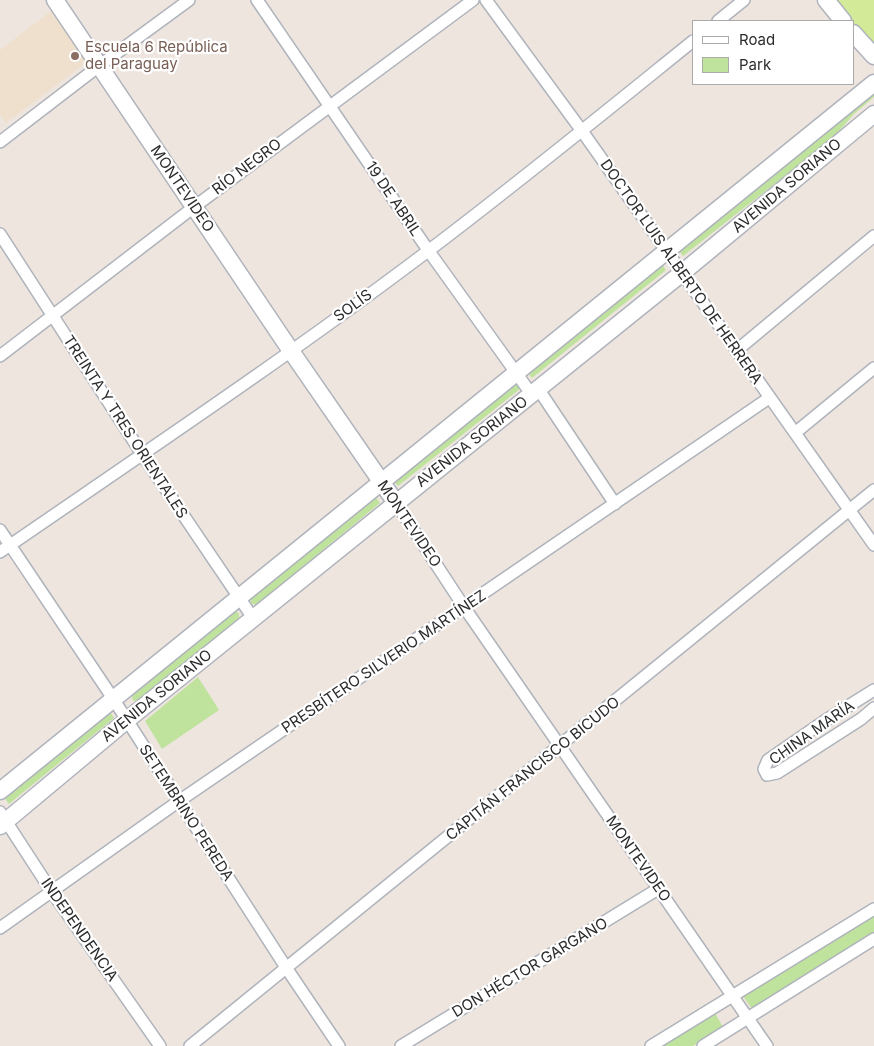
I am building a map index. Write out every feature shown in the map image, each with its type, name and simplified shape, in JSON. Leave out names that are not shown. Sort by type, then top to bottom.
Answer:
[{"type":"street","name":"MONTEVIDEO","points":[[56,0],[98,66],[382,482],[464,607],[767,1046]]},
{"type":"street","points":[[0,142],[98,66],[189,0]]},
{"type":"street","name":"19 DE ABRIL","points":[[257,0],[428,250],[516,373],[535,392],[615,504]]},
{"type":"street","name":"RÍO NEGRO","points":[[0,356],[194,206],[473,0]]},
{"type":"street","name":"DOCTOR LUIS ALBERTO DE HERRERA","points":[[486,0],[582,131],[874,545]]},
{"type":"street","points":[[719,20],[744,0]]},
{"type":"street","points":[[826,0],[842,20]]},
{"type":"street","points":[[854,34],[874,56]]},
{"type":"street","name":"SOLÍS","points":[[0,552],[291,351],[428,250],[692,43]]},
{"type":"street","name":"AVENIDA SORIANO","points":[[0,791],[874,83]]},
{"type":"street","name":"AVENIDA SORIANO","points":[[2,820],[682,273],[874,114]]},
{"type":"street","name":"TREINTA Y TRES ORIENTALES","points":[[0,234],[142,454],[253,618]]},
{"type":"street","points":[[736,351],[874,236]]},
{"type":"street","points":[[795,433],[874,368]]},
{"type":"street","name":"PRESBÍTERO SILVERIO MARTÍNEZ","points":[[0,928],[179,801],[769,398]]},
{"type":"street","name":"CAPITÁN FRANCISCO BICUDO","points":[[190,1046],[874,490]]},
{"type":"street","name":"SETEMBRINO PEREDA","points":[[0,530],[114,700],[287,969],[339,1046]]},
{"type":"street","name":"CHINA MARÍA","points":[[874,690],[768,760],[764,769],[767,775],[777,773],[861,719],[874,708]]},
{"type":"street","name":"INDEPENDENCIA","points":[[2,820],[160,1046]]},
{"type":"street","name":"DON HÉCTOR GARGANO","points":[[401,1046],[658,889]]},
{"type":"street","points":[[652,1046],[874,909]]},
{"type":"street","points":[[703,1046],[874,939]]},
{"type":"shaded area","points":[[51,11],[87,62],[6,123],[0,115],[0,50]]},
{"type":"green space","points":[[835,0],[874,0],[874,47],[868,43],[854,24],[854,20],[850,20]]},
{"type":"green space","points":[[874,91],[874,97],[854,114],[833,138],[683,256],[677,248]]},
{"type":"green space","points":[[660,262],[666,270],[532,378],[526,370]]},
{"type":"green space","points":[[514,381],[520,389],[398,486],[392,479]]},
{"type":"green space","points":[[375,496],[380,503],[256,605],[251,603],[251,598]]},
{"type":"green space","points":[[233,611],[239,613],[239,618],[139,700],[134,701],[132,699],[133,693]]},
{"type":"green space","points":[[198,677],[219,710],[162,749],[145,721]]},
{"type":"green space","points":[[109,710],[114,718],[9,804],[3,796]]},
{"type":"green space","points":[[874,914],[874,933],[752,1009],[743,996]]},
{"type":"green space","points":[[715,1013],[723,1027],[693,1046],[661,1046]]},
{"type":"place","name":"Escuela 6 República del Paraguay","points":[[75,56]]}]
